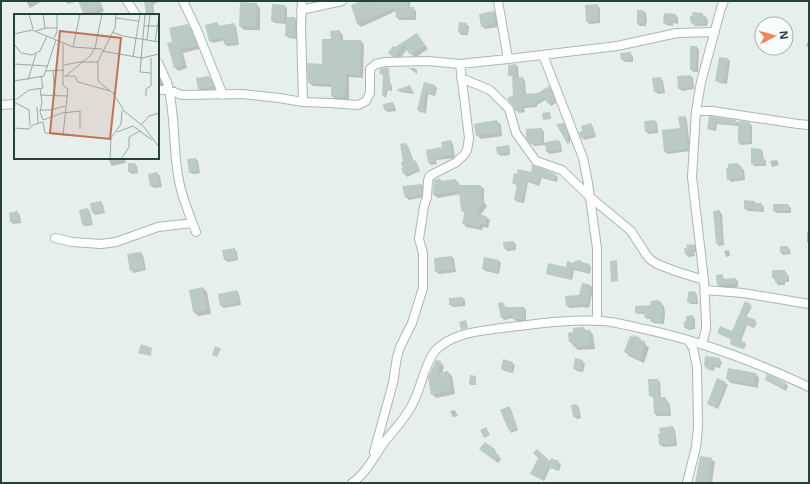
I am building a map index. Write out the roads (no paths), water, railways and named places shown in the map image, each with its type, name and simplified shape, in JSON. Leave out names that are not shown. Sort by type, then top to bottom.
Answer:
[{"type":"street","points":[[127,1],[135,14]]},
{"type":"street","points":[[183,1],[196,28],[223,94]]},
{"type":"street","points":[[302,1],[301,26],[303,102]]},
{"type":"street","points":[[301,10],[342,1]]},
{"type":"street","points":[[498,1],[508,59]]},
{"type":"street","points":[[702,344],[706,329],[705,290],[692,177],[696,111],[701,82],[724,1]]},
{"type":"street","points":[[159,90],[169,90],[182,95],[242,94],[303,102],[358,106],[366,101],[370,93],[370,69],[376,64],[385,62],[428,61],[460,64],[617,46],[677,33],[715,32]]},
{"type":"street","points":[[544,55],[583,158],[597,248],[596,321]]},
{"type":"street","points":[[372,460],[393,384],[397,356],[412,323],[423,288],[423,253],[419,239],[424,206],[427,197],[429,177],[455,164],[467,150],[468,138],[460,64]]},
{"type":"street","points":[[159,65],[169,90],[180,187],[196,232]]},
{"type":"street","points":[[461,78],[490,90],[509,109],[516,133],[536,161],[562,170],[590,197],[631,231],[651,260],[675,271],[704,280]]},
{"type":"street","points":[[1,105],[14,104]]},
{"type":"street","points":[[696,111],[712,111],[809,125]]},
{"type":"street","points":[[55,238],[72,242],[101,244],[116,242],[158,227],[192,223]]},
{"type":"street","points":[[705,290],[744,293],[809,304]]},
{"type":"street","points":[[352,483],[362,475],[414,402],[430,359],[440,346],[448,340],[464,335],[506,328],[579,320],[612,323],[702,344],[762,366],[809,387]]},
{"type":"street","points":[[686,483],[696,447],[698,427],[697,367],[695,355],[688,340]]}]
